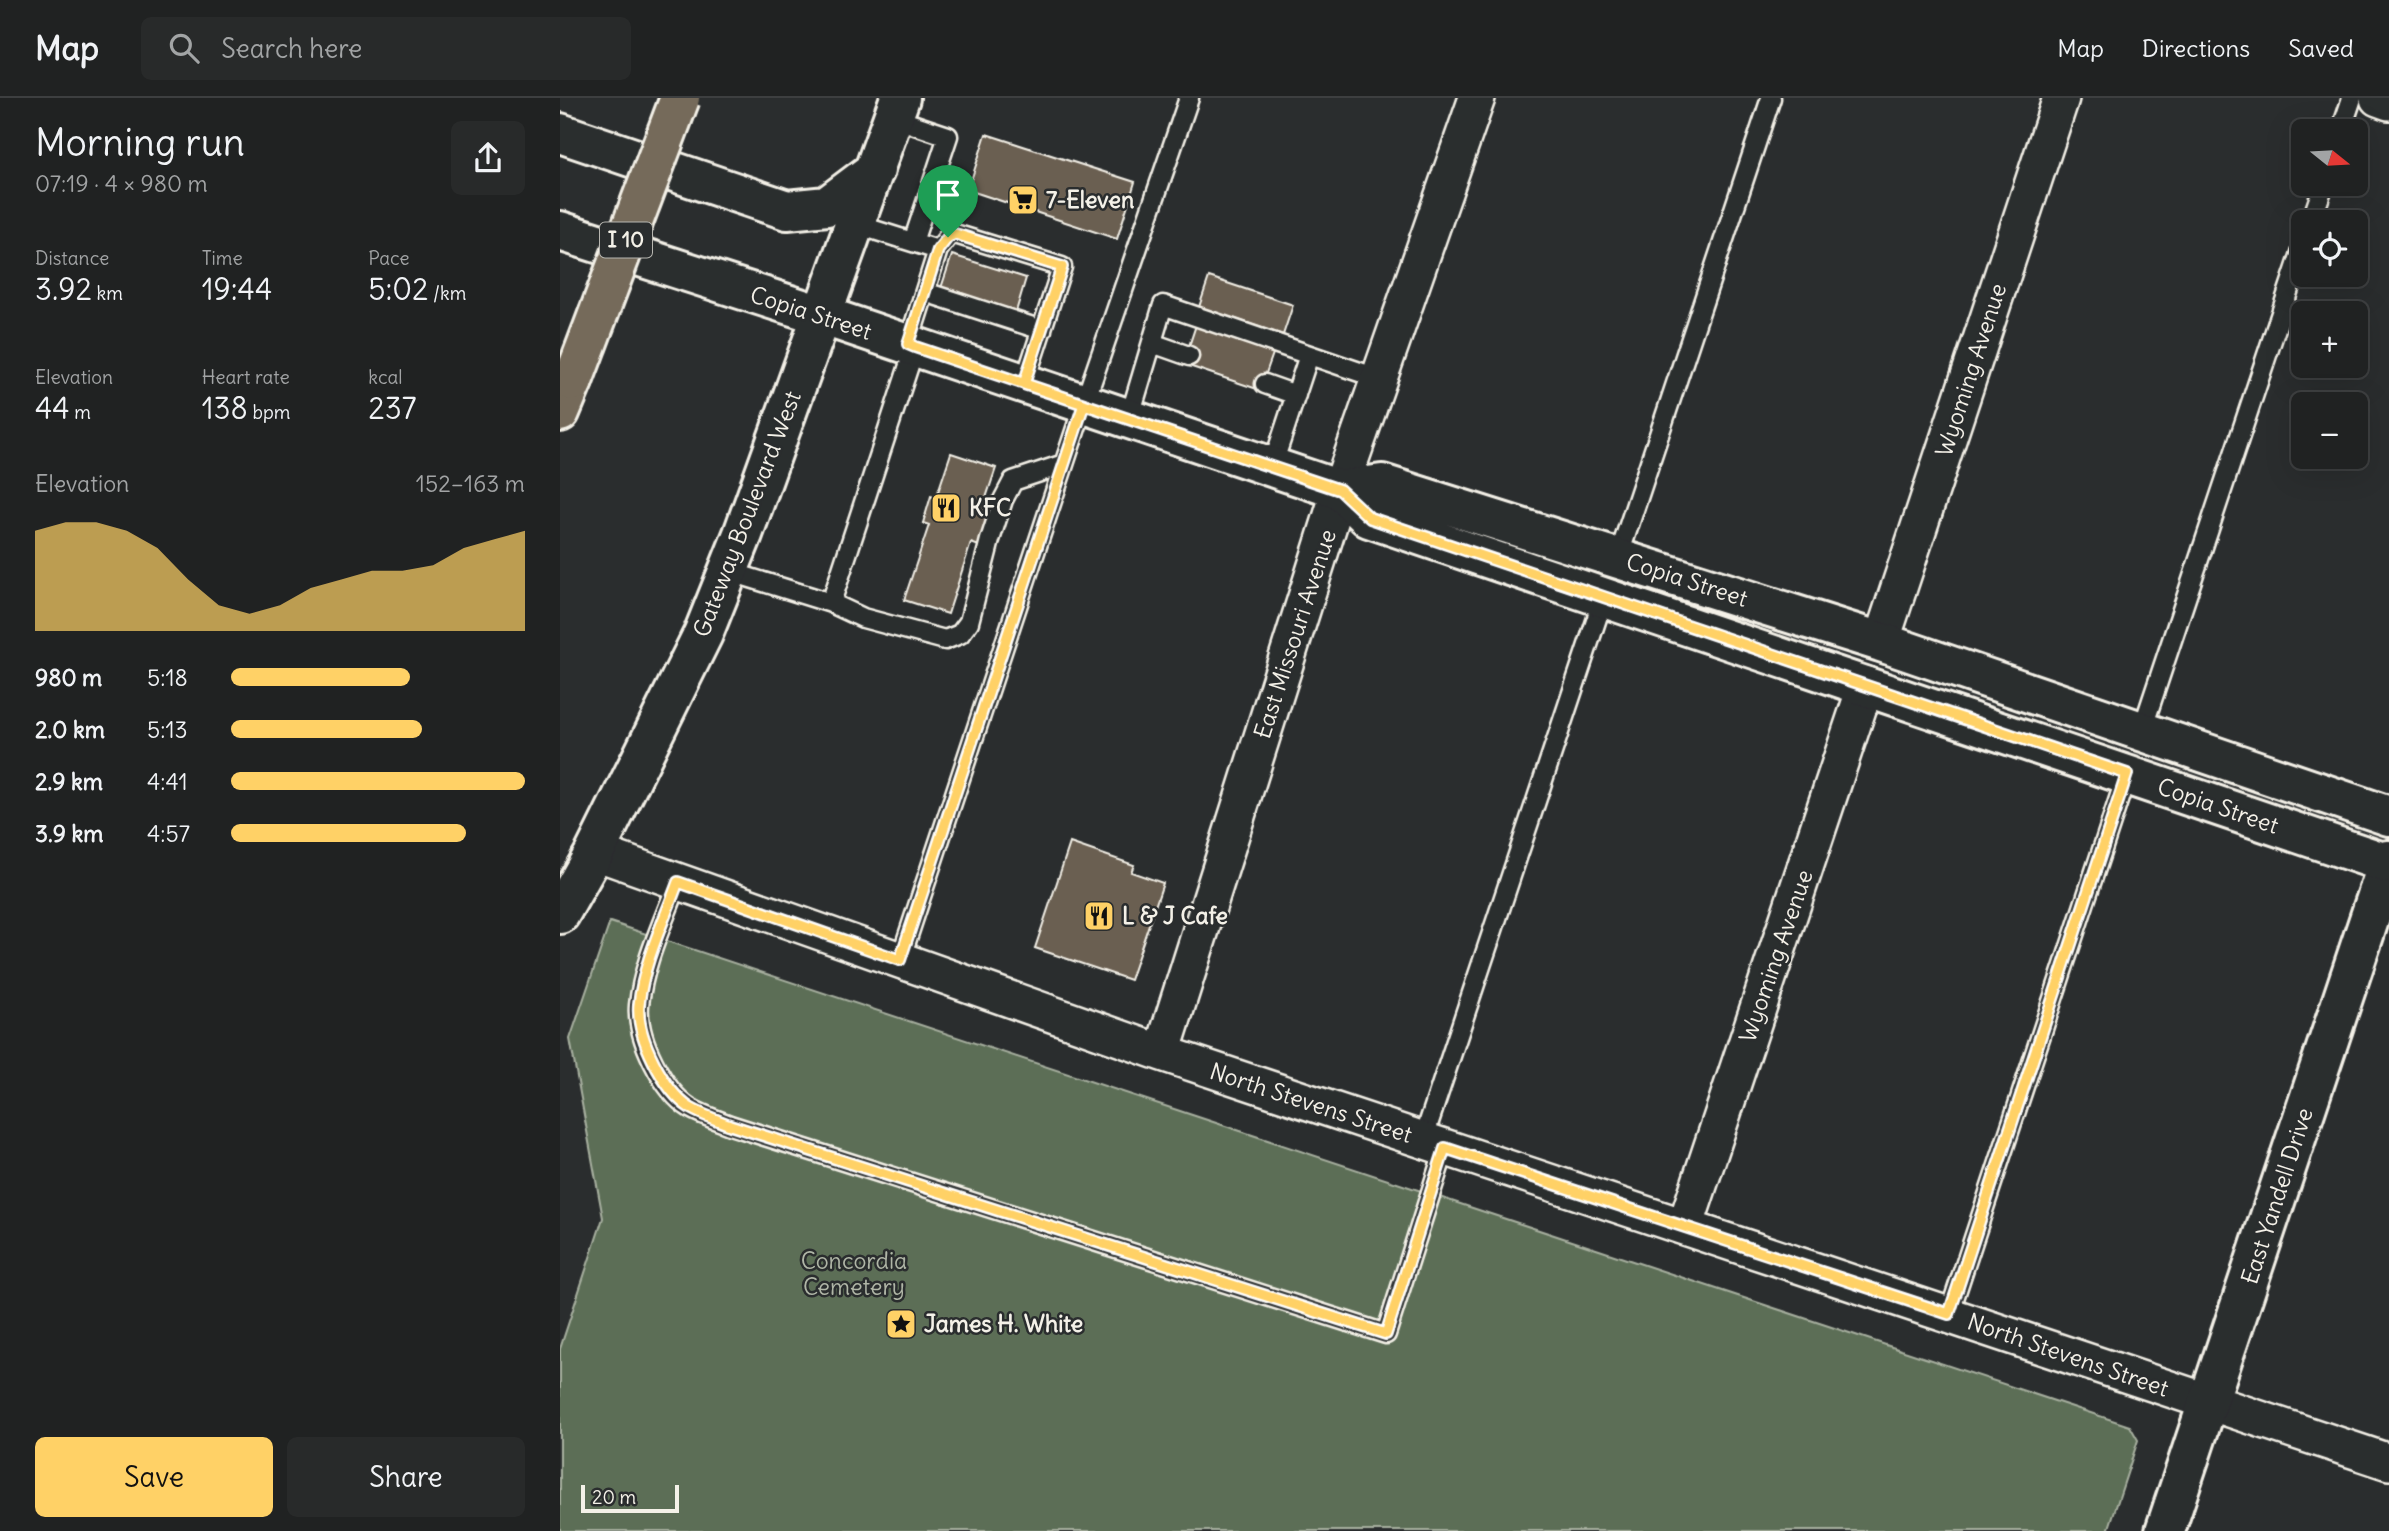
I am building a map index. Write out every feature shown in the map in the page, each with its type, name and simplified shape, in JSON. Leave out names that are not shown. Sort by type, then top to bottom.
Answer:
[{"type":"highway","name":"I 10","points":[[566,397],[680,98]]},
{"type":"main road","name":"Gateway Boulevard West","points":[[560,914],[595,852],[673,698],[728,571],[897,108]]},
{"type":"main road","points":[[560,134],[787,210],[827,206],[875,170]]},
{"type":"main road","name":"Copia Street","points":[[560,231],[821,315],[1340,490],[1370,518],[2389,863]]},
{"type":"main road","name":"Copia Street","points":[[1340,490],[1382,484],[1881,642],[2389,816]]},
{"type":"main road","name":"East Yandell Drive","points":[[2165,1531],[2389,863]]},
{"type":"street","name":"East Missouri Avenue","points":[[1162,1053],[1340,490],[1477,98]]},
{"type":"street","name":"Wyoming Avenue","points":[[1881,642],[2061,98]]},
{"type":"street","points":[[2378,98],[2389,102]]},
{"type":"street","name":"Wyoming Avenue","points":[[1685,1227],[1866,685]]},
{"type":"street","name":"North Stevens Street","points":[[595,852],[1162,1053],[2389,1462]]},
{"type":"lane","points":[[900,960],[1084,404],[1189,98]]},
{"type":"lane","points":[[1619,558],[1771,98]]},
{"type":"lane","points":[[2345,119],[2352,98]]},
{"type":"lane","points":[[897,108],[948,136],[913,242]]},
{"type":"lane","points":[[856,224],[938,250]]},
{"type":"lane","points":[[831,603],[938,250],[948,237],[955,234],[1062,267],[1024,384]]},
{"type":"lane","points":[[2143,730],[2291,283]]},
{"type":"lane","points":[[925,292],[1042,330]]},
{"type":"lane","points":[[1129,419],[1163,305],[1380,379]]},
{"type":"lane","points":[[1152,343],[1189,356]]},
{"type":"lane","points":[[1272,467],[1309,355]]},
{"type":"lane","points":[[1265,384],[1297,395]]},
{"type":"lane","points":[[728,571],[831,603],[863,618],[945,640],[960,634],[969,622],[990,540],[1003,500],[1013,481],[1064,464]]},
{"type":"lane","points":[[678,882],[645,976],[639,1021],[658,1069],[675,1094],[689,1107],[730,1125],[1386,1334],[1434,1144],[1604,597]]},
{"type":"lane","points":[[1949,1314],[2127,774]]},
{"type":"green space","name":"Concordia Cemetery","points":[[610,922],[2130,1426],[2138,1440],[2108,1531],[560,1531],[560,1349],[603,1218],[570,1039]]},
{"type":"building","points":[[986,134],[1135,182],[1117,239],[968,190]]},
{"type":"building","points":[[952,255],[1026,278],[1015,315],[940,291]]},
{"type":"building","points":[[1209,277],[1293,305],[1283,335],[1199,307]]},
{"type":"building","points":[[1197,322],[1275,348],[1260,390],[1183,364]]},
{"type":"building","points":[[951,453],[996,468],[986,498],[994,501],[979,546],[971,543],[948,614],[904,600],[929,525],[923,523],[931,496],[936,498]]},
{"type":"building","name":"L & J Cafe","points":[[1070,843],[1134,865],[1131,872],[1163,883],[1130,980],[1035,948]]},
{"type":"place","name":"7-Eleven","points":[[1023,200]]},
{"type":"place","name":"KFC","points":[[946,508]]},
{"type":"place","name":"L & J Cafe","points":[[1099,916]]},
{"type":"place","name":"James H. White","points":[[901,1324]]},
{"type":"route","points":[[948,237],[938,250],[908,344],[915,347],[1024,384],[1084,404],[900,960],[678,882],[645,976],[639,1005],[639,1021],[653,1060],[662,1078],[675,1094],[689,1107],[730,1125],[1386,1334],[1445,1148],[1949,1314],[2127,774],[1370,518],[1340,490],[1084,404],[1024,384],[1062,267],[955,234],[948,237]]}]
